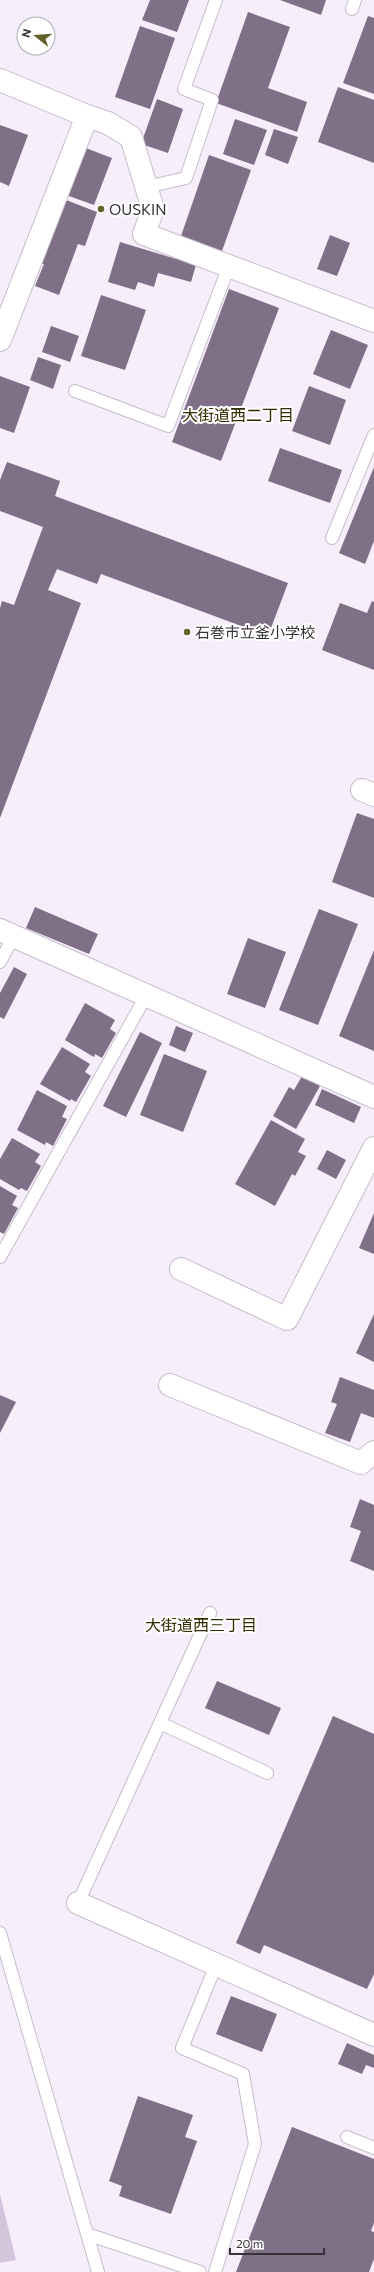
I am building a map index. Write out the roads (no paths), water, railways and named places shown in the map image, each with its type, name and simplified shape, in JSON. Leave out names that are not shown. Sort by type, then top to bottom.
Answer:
[{"type":"street","points":[[0,80],[87,116],[108,123],[131,137],[153,209],[144,234],[374,321]]},
{"type":"street","points":[[0,340],[87,116]]},
{"type":"street","points":[[7,933],[374,1097]]},
{"type":"street","points":[[181,1269],[287,1319],[374,1148]]},
{"type":"street","points":[[170,1385],[361,1463],[374,1452]]},
{"type":"street","points":[[78,1903],[374,2036]]},
{"type":"lane","points":[[146,187],[186,178],[212,100],[184,89],[216,0]]},
{"type":"lane","points":[[76,391],[168,426],[229,266]]},
{"type":"lane","points":[[332,538],[374,434]]},
{"type":"lane","points":[[0,962],[7,933]]},
{"type":"lane","points":[[0,1257],[146,996]]},
{"type":"lane","points":[[78,1903],[210,1613]]},
{"type":"lane","points":[[160,1723],[267,1773]]},
{"type":"lane","points":[[0,1933],[98,2272]]},
{"type":"lane","points":[[215,2272],[254,2144],[243,2074],[182,2048],[216,1965]]},
{"type":"lane","points":[[347,2138],[374,2148]]},
{"type":"lane","points":[[87,2234],[200,2272]]},
{"type":"place","name":"OUSKIN","points":[[101,209]]},
{"type":"place","name":"石巻市立釜小学校","points":[[187,632]]},
{"type":"district","name":"大街道西二丁目","points":[[238,414]]},
{"type":"district","name":"大街道西三丁目","points":[[201,1624]]}]
